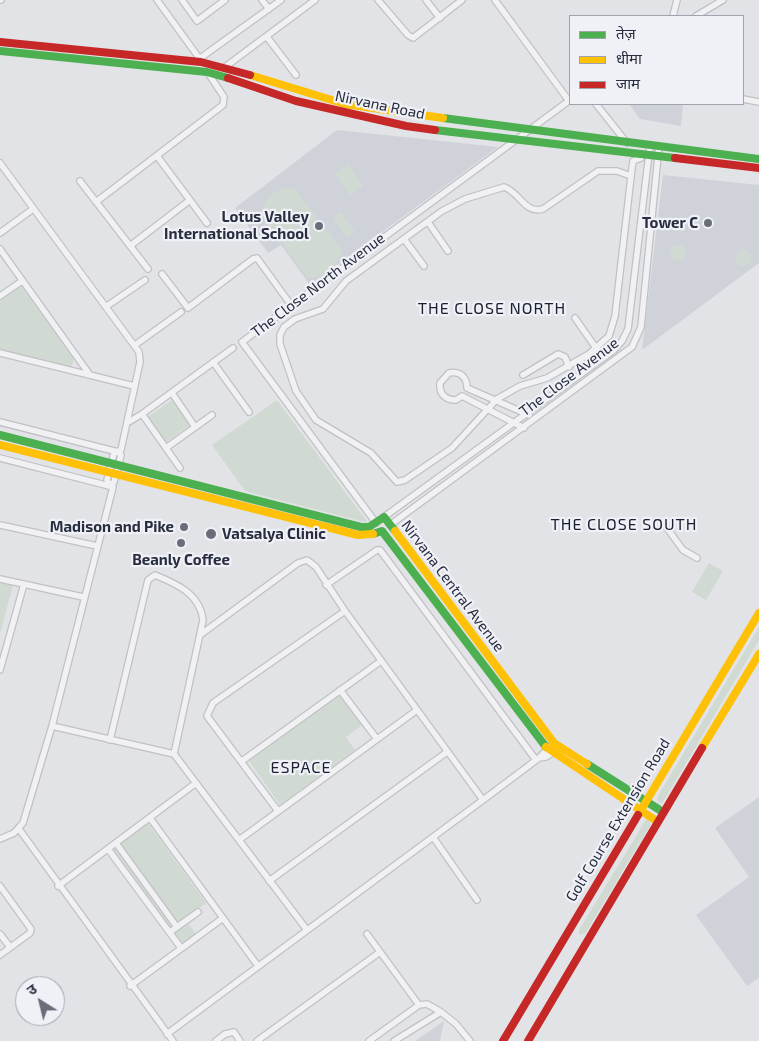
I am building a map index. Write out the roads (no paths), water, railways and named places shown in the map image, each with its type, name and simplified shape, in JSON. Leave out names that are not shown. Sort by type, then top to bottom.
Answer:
[{"type":"main road","name":"Nirvana Road","points":[[0,42],[200,61],[345,104],[528,130],[759,159]]},
{"type":"main road","name":"Nirvana Road","points":[[0,51],[207,72],[259,86],[296,101],[406,126],[759,168]]},
{"type":"main road","name":"Nirvana Central Avenue","points":[[0,435],[361,527],[369,527],[384,517],[558,746],[663,812]]},
{"type":"main road","name":"Nirvana Central Avenue","points":[[0,445],[358,535],[373,535],[382,530],[550,751],[658,822]]},
{"type":"main road","points":[[376,523],[382,530]]},
{"type":"main road","name":"The Close Avenue","points":[[382,530],[390,525]]},
{"type":"main road","name":"Golf Course Extension Road","points":[[502,1041],[639,810],[759,614]]},
{"type":"main road","points":[[528,1041],[580,949],[759,654]]},
{"type":"street","points":[[96,202],[223,105],[224,97],[157,0]]},
{"type":"street","points":[[182,0],[197,21],[225,0]]},
{"type":"street","points":[[262,0],[269,9]]},
{"type":"street","points":[[200,61],[281,0]]},
{"type":"street","points":[[225,67],[315,0]]},
{"type":"street","points":[[378,0],[410,37],[416,36],[462,0]]},
{"type":"street","points":[[426,0],[440,18]]},
{"type":"street","points":[[495,0],[569,100]]},
{"type":"street","points":[[673,15],[677,0]]},
{"type":"street","points":[[698,15],[723,0]]},
{"type":"street","points":[[266,37],[296,75]]},
{"type":"street","points":[[744,99],[759,102]]},
{"type":"street","name":"The Close North Avenue","points":[[376,523],[242,342],[514,139],[569,102]]},
{"type":"street","points":[[597,105],[627,143]]},
{"type":"street","name":"The Close Avenue","points":[[384,517],[598,362],[622,341],[628,329],[646,154],[650,145]]},
{"type":"street","name":"The Close Avenue","points":[[390,525],[603,370],[632,346],[641,326],[660,146]]},
{"type":"street","points":[[631,176],[617,171],[598,171],[543,209],[536,211],[526,207],[510,189],[498,188],[465,199],[428,222],[346,281],[323,309],[295,319],[284,326],[280,335],[280,344],[296,392],[316,420],[371,452],[397,482],[405,480],[452,448],[497,399],[520,386],[536,382],[568,367],[596,348],[609,336],[615,316],[633,162],[646,154]]},
{"type":"street","points":[[157,156],[207,223]]},
{"type":"street","points":[[1,167],[135,345],[140,362],[121,450],[114,453],[114,482],[110,486]]},
{"type":"street","points":[[80,181],[148,270]]},
{"type":"street","points":[[130,246],[190,200]]},
{"type":"street","points":[[0,233],[33,209]]},
{"type":"street","points":[[428,222],[448,251]]},
{"type":"street","points":[[404,239],[424,266]]},
{"type":"street","points":[[0,249],[90,375]]},
{"type":"street","points":[[162,274],[188,308],[253,259],[257,258],[291,305]]},
{"type":"street","points":[[107,306],[146,280]]},
{"type":"street","points":[[0,296],[22,281]]},
{"type":"street","points":[[135,345],[181,312]]},
{"type":"street","points":[[575,318],[596,348]]},
{"type":"street","points":[[622,341],[632,346]]},
{"type":"street","points":[[127,423],[172,393],[233,348]]},
{"type":"street","points":[[0,353],[134,386]]},
{"type":"street","points":[[523,375],[558,354],[566,357],[568,367]]},
{"type":"street","points":[[213,362],[250,412]]},
{"type":"street","points":[[598,362],[603,370]]},
{"type":"street","points":[[524,428],[494,414],[488,407],[462,396],[452,400],[443,396],[439,388],[442,378],[449,373],[458,373],[466,379],[467,388],[497,399],[536,418]]},
{"type":"street","points":[[572,381],[577,388]]},
{"type":"street","points":[[172,393],[195,427]]},
{"type":"street","points":[[142,414],[180,468]]},
{"type":"street","points":[[166,448],[212,414]]},
{"type":"street","points":[[0,422],[118,452]]},
{"type":"street","points":[[0,458],[113,487],[83,597],[52,726],[23,823],[19,829],[0,839]]},
{"type":"street","points":[[664,524],[683,550],[698,558]]},
{"type":"street","points":[[0,525],[97,546]]},
{"type":"street","points":[[326,585],[377,550],[380,550],[537,759]]},
{"type":"street","points":[[200,635],[302,560],[311,562],[483,800]]},
{"type":"street","points":[[110,740],[148,580],[155,576],[181,586],[194,598],[202,609],[203,620],[174,754]]},
{"type":"street","points":[[0,578],[83,597]]},
{"type":"street","points":[[0,670],[24,584]]},
{"type":"street","points":[[278,811],[207,716],[208,710],[214,703],[345,611]]},
{"type":"street","points":[[242,761],[381,661]]},
{"type":"street","points":[[340,690],[377,739]]},
{"type":"street","points":[[239,840],[417,710]]},
{"type":"street","points":[[52,726],[174,754],[307,930]]},
{"type":"street","points":[[167,1034],[537,759],[558,746]]},
{"type":"street","points":[[269,881],[448,752]]},
{"type":"street","points":[[58,886],[196,784]]},
{"type":"street","points":[[150,818],[258,966]]},
{"type":"street","points":[[19,829],[130,986],[173,1041]]},
{"type":"street","points":[[433,837],[477,900]]},
{"type":"street","points":[[116,843],[177,927]]},
{"type":"street","points":[[108,849],[181,948]]},
{"type":"street","points":[[0,886],[31,929],[30,933],[0,955]]},
{"type":"street","points":[[170,932],[198,912]]},
{"type":"street","points":[[130,986],[223,918]]},
{"type":"street","points":[[0,934],[10,947]]},
{"type":"street","points":[[367,934],[419,1005]]},
{"type":"street","points":[[257,1041],[380,952]]},
{"type":"street","points":[[369,1041],[419,1005],[426,1004],[442,1012],[456,1024],[470,1041]]},
{"type":"street","points":[[394,1041],[442,1012]]},
{"type":"street","points":[[216,1041],[225,1034],[234,1032],[240,1041]]},
{"type":"place","name":"Tower C","points":[[708,223]]},
{"type":"place","name":"Lotus Valley International School","points":[[319,226]]},
{"type":"place","name":"Madison and Pike","points":[[184,527]]},
{"type":"place","name":"Vatsalya Clinic","points":[[211,534]]},
{"type":"place","name":"Beanly Coffee","points":[[181,543]]},
{"type":"district","name":"THE CLOSE NORTH","points":[[492,309]]},
{"type":"district","name":"THE CLOSE SOUTH","points":[[624,525]]},
{"type":"district","name":"ESPACE","points":[[301,768]]}]
